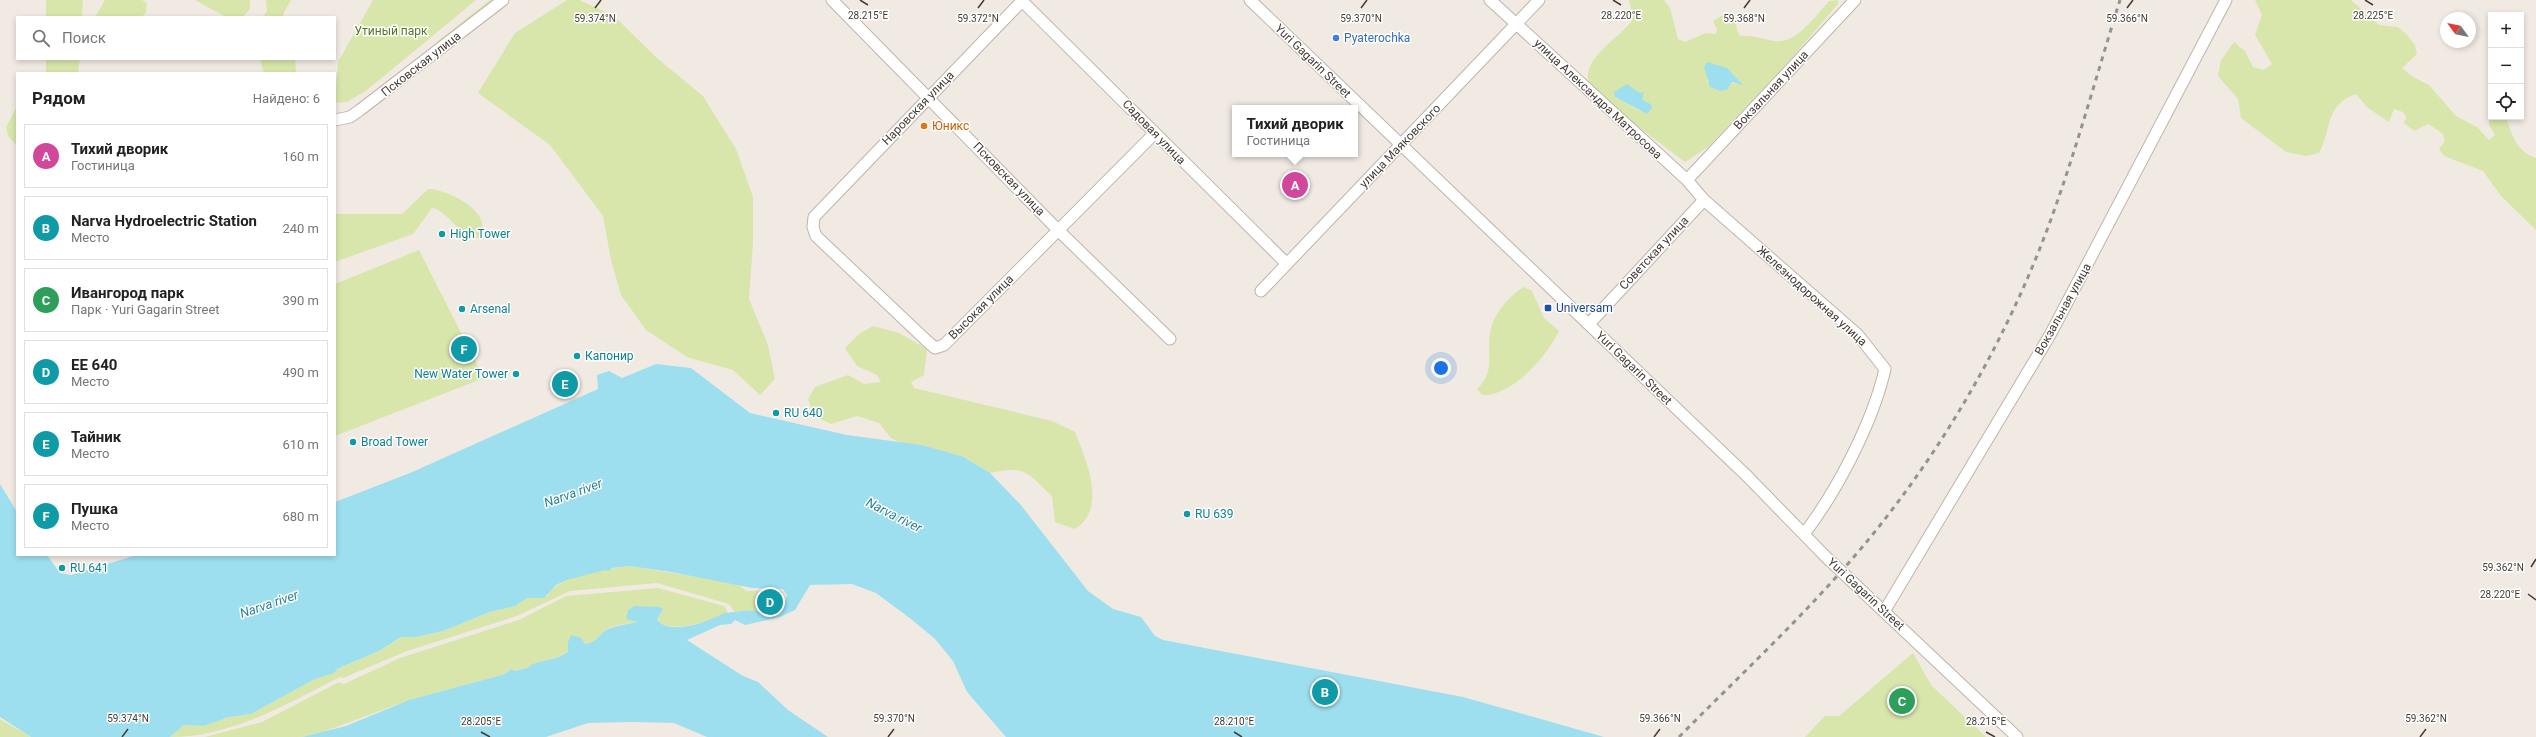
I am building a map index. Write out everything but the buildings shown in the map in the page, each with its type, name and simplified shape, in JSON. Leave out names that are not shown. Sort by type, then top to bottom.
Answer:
[{"type":"street","name":"Псковская улица","points":[[336,120],[350,117],[360,110],[503,0]]},
{"type":"street","name":"Псковская улица","points":[[832,0],[1058,230],[1170,339]]},
{"type":"street","name":"Наровская улица","points":[[814,217],[1022,0]]},
{"type":"street","name":"Садовая улица","points":[[1022,0],[1116,92],[1154,134],[1287,264]]},
{"type":"street","name":"Yuri Gagarin Street","points":[[1250,0],[1589,324],[1804,534],[2017,737]]},
{"type":"street","name":"улица Александра Матросова","points":[[1490,0],[1687,180],[1704,200]]},
{"type":"street","name":"улица Маяковского","points":[[1261,291],[1518,25],[1539,0]]},
{"type":"street","name":"Вокзальная улица","points":[[1687,180],[1855,0]]},
{"type":"street","name":"Вокзальная улица","points":[[1885,610],[2050,335],[2226,0]]},
{"type":"street","name":"Высокая улица","points":[[814,217],[813,227],[816,236],[873,292],[935,348],[944,345],[1154,134]]},
{"type":"street","name":"Советская улица","points":[[1589,324],[1704,200]]},
{"type":"street","name":"Железнодорожная улица","points":[[1704,200],[1858,335],[1885,369],[1880,392],[1849,461],[1832,493],[1804,534]]},
{"type":"green space","points":[[46,0],[83,0],[82,16],[46,16]]},
{"type":"green space","points":[[105,0],[142,0],[147,3],[146,12],[143,16],[96,16]]},
{"type":"green space","points":[[195,0],[250,0],[250,9],[244,16],[224,16]]},
{"type":"green space","points":[[266,0],[291,0],[283,16],[264,16],[267,11]]},
{"type":"green space","name":"Утиный парк","points":[[373,0],[476,0],[367,90],[347,102],[336,103],[338,62]]},
{"type":"green space","points":[[490,0],[498,0],[441,45],[438,41]]},
{"type":"green space","points":[[567,0],[579,0],[614,16],[658,59],[703,96],[736,149],[753,197],[753,243],[749,299],[768,345],[775,379],[760,395],[733,370],[687,357],[646,330],[621,295],[611,260],[603,216],[550,145],[478,93],[515,33]]},
{"type":"green space","points":[[1629,0],[1664,0],[1670,8],[1678,39],[1685,42],[1706,33],[1715,34],[1717,30],[1713,21],[1723,15],[1736,22],[1737,30],[1740,36],[1782,41],[1798,34],[1812,21],[1829,1],[1838,0],[1838,4],[1789,61],[1708,147],[1685,162],[1624,116],[1588,81],[1588,72],[1591,64],[1604,48],[1626,28],[1631,22],[1633,16]],"holes":[[[1710,63],[1720,68],[1727,68],[1742,84],[1707,81],[1707,70]],[[1633,88],[1643,96],[1641,100],[1651,104],[1640,111],[1615,97]]]},
{"type":"green space","points":[[2255,0],[2351,0],[2379,25],[2398,27],[2415,45],[2417,54],[2402,68],[2413,77],[2429,85],[2456,116],[2477,127],[2489,140],[2495,135],[2489,125],[2489,120],[2507,120],[2519,147],[2529,155],[2536,158],[2536,230],[2501,196],[2483,171],[2444,156],[2439,149],[2445,141],[2442,133],[2428,124],[2414,131],[2404,123],[2406,117],[2403,112],[2394,109],[2389,122],[2368,108],[2356,94],[2346,99],[2334,111],[2319,153],[2306,156],[2286,152],[2241,118],[2238,99],[2218,76],[2221,60],[2234,42],[2245,51],[2253,67],[2263,70],[2272,64],[2255,35],[2262,15]]},
{"type":"green space","points":[[46,60],[80,60],[78,72],[46,72]]},
{"type":"green space","points":[[260,60],[295,60],[296,72],[264,72]]},
{"type":"green space","points":[[16,108],[16,145],[8,136],[6,127]]},
{"type":"green space","points":[[428,189],[434,189],[460,199],[472,208],[479,216],[484,232],[478,238],[470,238],[441,212],[432,208],[413,234],[336,262],[336,214],[402,214]]},
{"type":"green space","points":[[419,250],[484,378],[336,436],[336,284]]},
{"type":"green space","points":[[1523,287],[1532,291],[1544,318],[1559,331],[1546,352],[1527,373],[1505,389],[1493,394],[1482,395],[1477,389],[1483,383],[1488,370],[1491,327],[1497,314],[1506,302]]},
{"type":"green space","points":[[873,326],[899,333],[927,349],[924,375],[911,382],[914,388],[1052,421],[1075,432],[1089,469],[1092,483],[1090,509],[1085,520],[1075,529],[1055,522],[1052,496],[1026,473],[1012,470],[990,473],[968,459],[922,445],[901,443],[891,438],[879,423],[857,416],[831,424],[814,416],[808,399],[815,387],[848,375],[864,384],[881,382],[877,375],[857,366],[845,348],[859,334]]},
{"type":"green space","points":[[629,566],[736,583],[746,591],[780,590],[784,594],[776,609],[735,613],[729,604],[657,583],[570,591],[517,616],[407,651],[343,678],[340,677],[279,708],[237,725],[193,736],[170,737],[184,725],[204,726],[229,717],[251,714],[315,679],[379,651],[402,637],[416,637],[443,631],[490,612],[513,606],[527,598],[547,596],[552,589],[561,583],[572,579],[608,569]]},
{"type":"green space","points":[[658,588],[724,606],[729,614],[692,625],[672,627],[664,625],[657,620],[663,609],[634,606],[628,610],[627,619],[639,622],[609,628],[590,643],[585,644],[580,638],[570,636],[569,651],[556,658],[532,664],[530,667],[515,671],[511,669],[505,674],[409,700],[323,732],[302,737],[205,737],[262,722],[339,682],[344,684],[400,658],[519,620],[566,596]]},
{"type":"green space","points":[[1913,653],[1931,685],[1986,737],[1805,737],[1825,716],[1839,716]]},
{"type":"green space","points":[[0,719],[31,737],[0,737]]},
{"type":"water","points":[[1707,62],[1727,68],[1743,85],[1732,82],[1727,90],[1720,91],[1710,87],[1704,67]]},
{"type":"water","points":[[1627,84],[1640,93],[1644,92],[1642,100],[1651,104],[1652,108],[1647,114],[1615,97],[1614,92]]},
{"type":"water","name":"Narva river","points":[[656,364],[691,368],[750,413],[847,435],[922,445],[964,457],[990,473],[1020,504],[1088,591],[1113,609],[1141,617],[1155,636],[1163,640],[1463,697],[1604,737],[1006,737],[967,692],[953,661],[935,639],[876,593],[852,584],[810,585],[795,610],[780,617],[745,625],[735,620],[731,624],[720,625],[687,640],[743,676],[758,682],[788,710],[828,737],[707,737],[674,723],[632,722],[588,723],[546,737],[302,737],[346,726],[409,700],[505,674],[511,669],[515,671],[530,667],[532,664],[556,658],[568,652],[568,642],[571,635],[581,638],[585,644],[596,639],[605,630],[638,622],[626,619],[628,610],[634,606],[660,607],[663,609],[657,620],[670,627],[679,627],[697,624],[722,614],[774,610],[783,604],[787,595],[783,589],[752,588],[671,572],[629,566],[612,568],[609,571],[605,570],[567,580],[556,585],[544,598],[527,598],[515,606],[490,612],[443,631],[416,637],[401,637],[379,651],[337,669],[334,673],[315,679],[251,714],[229,717],[204,726],[184,725],[170,737],[31,737],[0,717],[0,484],[16,510],[16,556],[48,556],[60,573],[71,575],[134,556],[336,556],[336,502],[410,473],[598,389],[597,375],[609,371],[622,378]]},
{"type":"railway","points":[[1679,737],[1803,613],[1873,534],[1900,500],[1925,464],[1972,389],[2013,311],[2047,230],[2076,145],[2120,0]]},
{"type":"place","name":"Pyaterochka","points":[[1336,38]]},
{"type":"place","name":"Юникс","points":[[924,126]]},
{"type":"place","name":"Тихий дворик","points":[[1295,185]]},
{"type":"place","name":"High Tower","points":[[442,234]]},
{"type":"place","name":"Universam","points":[[1548,308]]},
{"type":"place","name":"Arsenal","points":[[462,309]]},
{"type":"place","name":"Пушка","points":[[464,349]]},
{"type":"place","name":"Капонир","points":[[577,356]]},
{"type":"place","name":"New Water Tower","points":[[516,374]]},
{"type":"place","name":"Тайник","points":[[565,384]]},
{"type":"place","name":"RU 640","points":[[776,413]]},
{"type":"place","name":"Broad Tower","points":[[353,442]]},
{"type":"place","name":"RU 639","points":[[1187,514]]},
{"type":"place","name":"RU 641","points":[[62,568]]},
{"type":"place","name":"EE 640","points":[[770,602]]},
{"type":"place","name":"Narva Hydroelectric Station","points":[[1325,692]]},
{"type":"place","name":"Ивангород парк","points":[[1902,701]]}]
